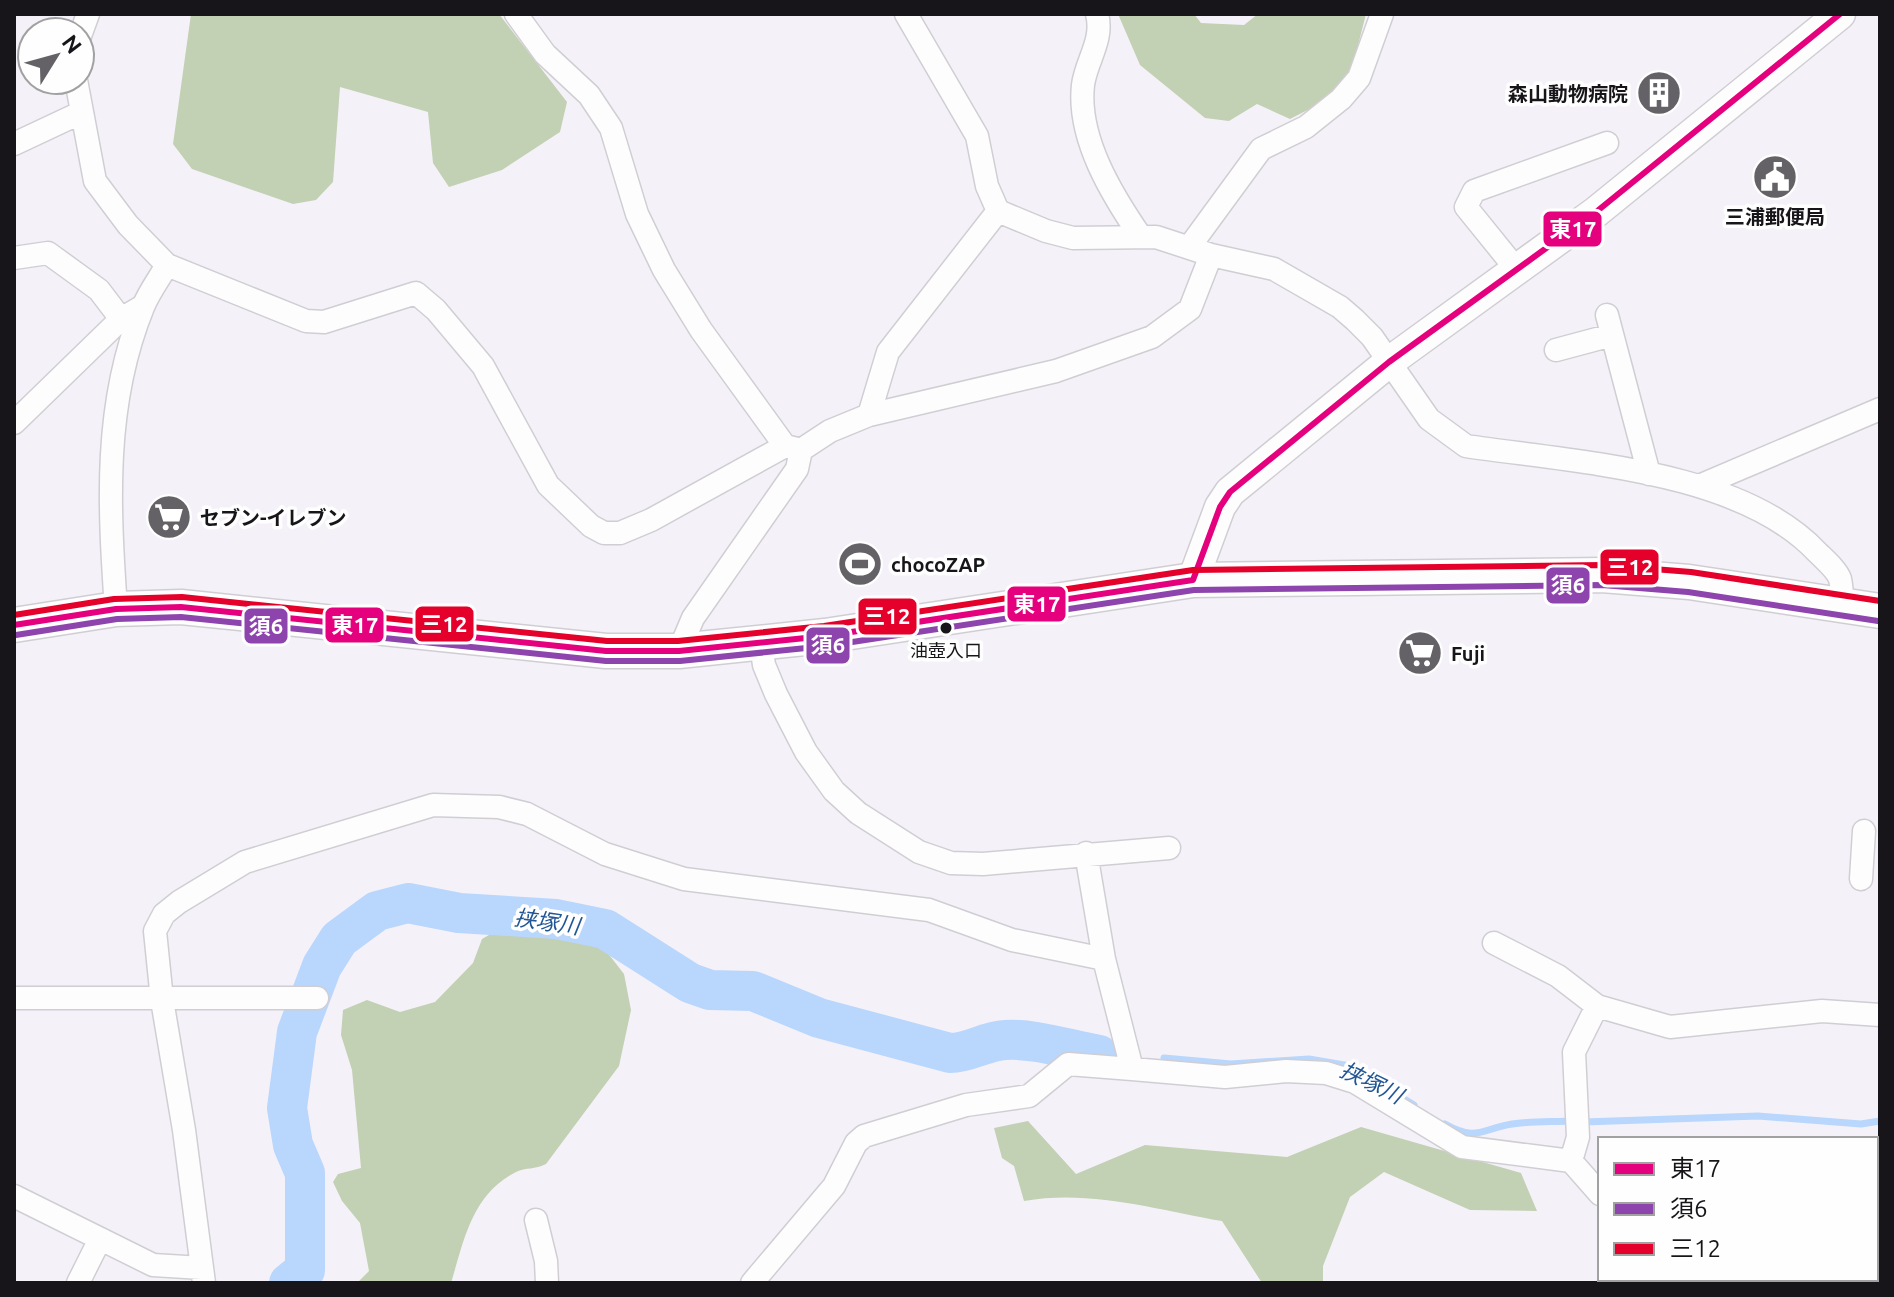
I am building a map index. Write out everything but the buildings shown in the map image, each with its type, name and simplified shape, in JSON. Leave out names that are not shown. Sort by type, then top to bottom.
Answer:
[{"type":"main road","points":[[1193,580],[1216,515],[1230,492],[1389,362],[1596,212],[1840,14]]},
{"type":"main road","points":[[14,625],[116,609],[181,607],[606,651],[679,651],[761,644],[1193,580],[1602,575],[1689,582],[1880,611]]},
{"type":"street","points":[[516,14],[545,54],[589,95],[611,128],[637,214],[664,270],[701,330],[793,448],[797,469],[693,618],[679,651]]},
{"type":"street","points":[[906,14],[977,136],[987,186],[998,211],[1046,231],[1073,238],[1156,237],[1211,255],[1274,269],[1340,307],[1372,337],[1429,419],[1466,446],[1649,474],[1699,486],[1774,516],[1811,545],[1840,577],[1842,604]]},
{"type":"street","points":[[1097,14],[1096,48],[1083,83],[1082,112],[1100,164],[1120,206],[1141,237]]},
{"type":"street","points":[[1190,246],[1261,149],[1306,127],[1341,99],[1359,78],[1382,14]]},
{"type":"street","points":[[78,96],[95,181],[112,206],[167,265],[306,321],[324,322],[416,293],[436,310],[483,366],[548,485],[591,526],[604,533],[620,533],[651,520],[793,448],[869,415],[1056,371],[1152,337],[1173,325],[1190,309],[1211,255]]},
{"type":"street","points":[[14,144],[80,113]]},
{"type":"street","points":[[1517,270],[1466,207],[1474,191],[1607,143]]},
{"type":"street","points":[[869,415],[888,352],[998,211]]},
{"type":"street","points":[[14,258],[48,253],[99,290],[121,319]]},
{"type":"street","points":[[116,609],[110,468],[114,417],[123,369],[143,306],[167,265]]},
{"type":"street","points":[[14,423],[121,319],[143,306]]},
{"type":"street","points":[[1556,350],[1609,325],[1649,474]]},
{"type":"street","points":[[1699,486],[1880,409]]},
{"type":"street","points":[[761,644],[764,665],[776,694],[806,752],[834,791],[858,813],[919,852],[951,863],[983,864],[1169,848]]},
{"type":"street","points":[[14,1196],[153,1265],[203,1276],[184,1130],[162,1000],[155,931],[164,914],[213,878],[245,862],[433,805],[463,804],[527,814],[605,854],[684,879],[929,910],[1012,940],[1104,959]]},
{"type":"street","points":[[1861,879],[1871,854],[1864,831]]},
{"type":"street","points":[[1086,853],[1104,959],[1132,1069]]},
{"type":"street","points":[[1494,943],[1558,976],[1597,1006],[1670,1027],[1822,1011],[1880,1015]]},
{"type":"street","points":[[14,998],[310,999]]},
{"type":"street","points":[[1571,1161],[1578,1137],[1574,1052],[1597,1006]]},
{"type":"street","points":[[752,1283],[834,1186],[856,1143],[864,1136],[966,1105],[1029,1096],[1068,1064],[1225,1077],[1286,1071],[1326,1073],[1355,1082],[1462,1147],[1571,1161],[1598,1192]]},
{"type":"street","points":[[536,1220],[546,1261],[547,1283]]},
{"type":"street","points":[[78,1283],[100,1239]]},
{"type":"green space","points":[[191,14],[499,14],[567,102],[560,132],[502,170],[449,187],[433,163],[428,112],[340,87],[333,182],[316,200],[293,204],[192,169],[173,144]]},
{"type":"green space","points":[[1118,14],[1194,14],[1201,23],[1244,25],[1258,14],[1366,14],[1352,69],[1329,99],[1290,119],[1257,104],[1229,121],[1205,118],[1140,65]]},
{"type":"green space","points":[[526,927],[600,943],[624,974],[631,1010],[619,1066],[546,1164],[516,1172],[489,1193],[472,1220],[451,1283],[357,1283],[369,1271],[360,1223],[342,1201],[333,1182],[338,1174],[361,1168],[352,1070],[341,1035],[343,1010],[367,1000],[400,1012],[435,1002],[473,963],[482,939],[494,932]]},
{"type":"green space","points":[[1028,1121],[1076,1174],[1145,1145],[1287,1157],[1361,1127],[1521,1173],[1537,1211],[1470,1210],[1384,1172],[1350,1197],[1323,1266],[1323,1283],[1262,1283],[1222,1221],[1099,1199],[1024,1201],[1014,1166],[1002,1158],[994,1128]]},
{"type":"waterway","name":"挟塚川","points":[[289,1283],[305,1270],[305,1173],[293,1145],[287,1108],[297,1032],[322,966],[339,939],[377,911],[408,903],[459,913],[556,919],[605,929],[690,983],[710,990],[753,991],[819,1018],[950,1053],[998,1041],[1016,1040],[1099,1055]]},
{"type":"waterway","name":"挟塚川","points":[[1164,1058],[1231,1064],[1309,1059],[1350,1066],[1414,1105]]},
{"type":"waterway","name":"挟塚川","points":[[1584,1122],[1758,1116],[1861,1124],[1880,1121]]},
{"type":"waterway","name":"挟塚川","points":[[1445,1124],[1465,1132],[1479,1133],[1519,1123],[1570,1121]]},
{"type":"transit line","name":"東17","points":[[14,625],[116,609],[181,607],[606,651],[679,651],[825,636],[1193,580],[1220,507],[1230,492],[1389,362],[1596,212],[1840,14]]},
{"type":"transit line","name":"三12","points":[[14,615],[114,599],[182,597],[607,641],[678,641],[824,626],[1193,570],[1603,565],[1691,572],[1880,601]]},
{"type":"transit line","name":"須6","points":[[16,635],[117,619],[181,617],[606,661],[680,661],[826,646],[1194,590],[1602,585],[1688,592],[1878,621]]},
{"type":"place","name":"森山動物病院","points":[[1659,93]]},
{"type":"place","name":"三浦郵便局","points":[[1775,177]]},
{"type":"place","name":"セブン-イレブン","points":[[169,517]]},
{"type":"place","name":"chocoZAP","points":[[860,564]]},
{"type":"place","name":"油壺入口","points":[[946,628]]},
{"type":"place","name":"Fuji","points":[[1420,653]]}]
